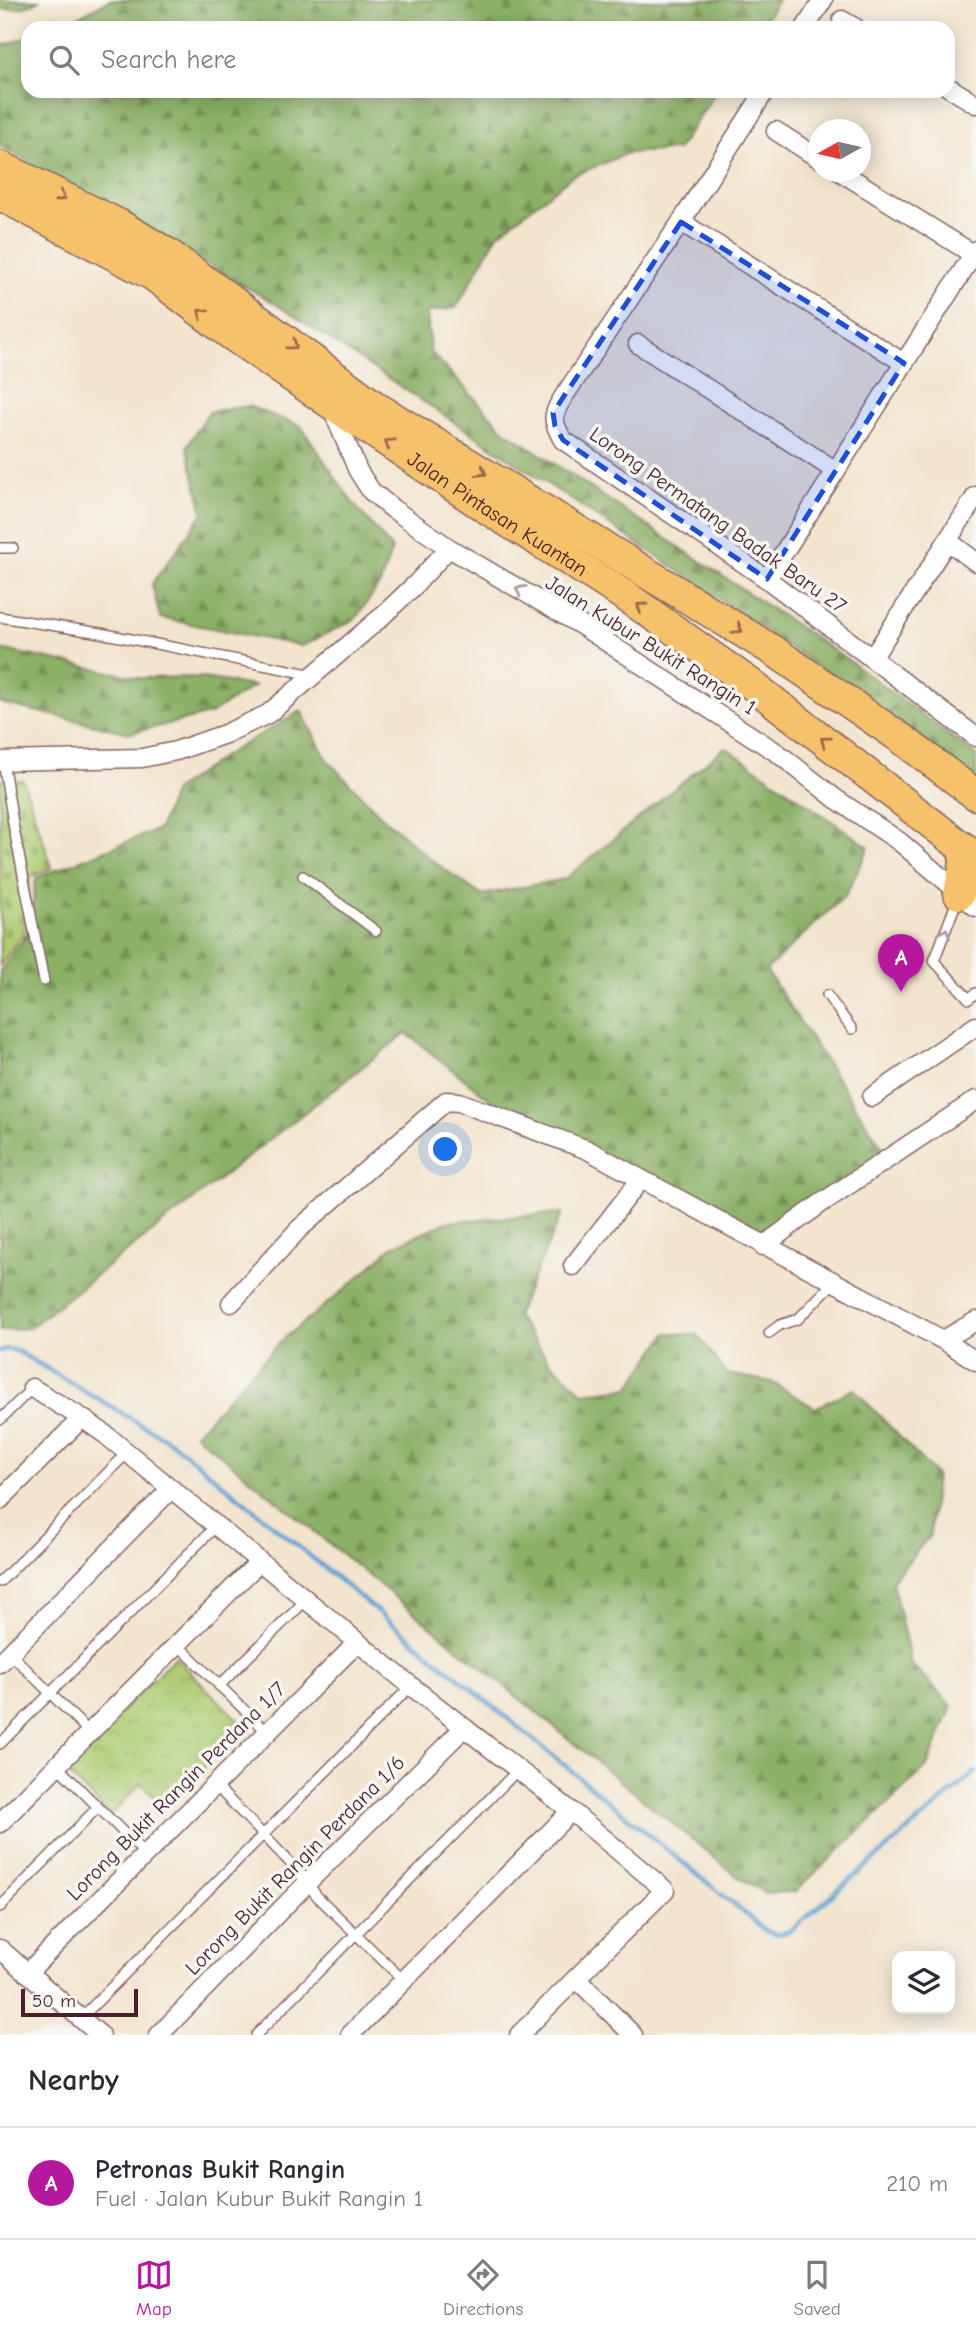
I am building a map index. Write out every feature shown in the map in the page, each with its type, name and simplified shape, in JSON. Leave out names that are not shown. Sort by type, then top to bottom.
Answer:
[{"type":"highway","name":"Jalan Pintasan Kuantan","points":[[0,166],[120,225],[170,256],[376,407],[777,653],[902,739],[976,795]]},
{"type":"highway","name":"Jalan Pintasan Kuantan","points":[[0,195],[154,276],[233,336],[330,403],[483,506],[630,599],[972,846]]},
{"type":"highway","points":[[968,901],[964,863],[972,846]]},
{"type":"street","points":[[810,21],[823,0]]},
{"type":"street","points":[[955,91],[976,104]]},
{"type":"street","name":"Lorong Permatang Badak Baru 27","points":[[761,98],[553,413],[555,426],[562,440],[767,579],[976,737]]},
{"type":"street","points":[[776,131],[808,152]]},
{"type":"street","points":[[767,579],[974,252],[858,182]]},
{"type":"street","points":[[681,222],[904,363]]},
{"type":"street","points":[[638,344],[836,471]]},
{"type":"street","name":"Jalan Kubur Bukit Rangin 1","points":[[330,403],[358,471],[371,491],[393,509],[449,548],[579,624],[779,754],[836,799],[900,842],[968,901]]},
{"type":"street","points":[[873,657],[976,496]]},
{"type":"street","points":[[948,541],[976,562]]},
{"type":"street","points":[[1,761],[142,758],[176,751],[225,734],[268,714],[415,585],[449,548]]},
{"type":"street","points":[[872,1097],[976,1026]]},
{"type":"street","points":[[763,1246],[976,1100]]},
{"type":"street","points":[[231,1303],[299,1229],[446,1101],[459,1102],[588,1150],[943,1340],[976,1361]]},
{"type":"street","points":[[573,1266],[641,1179]]},
{"type":"street","points":[[943,1340],[976,1321]]},
{"type":"street","points":[[32,1388],[82,1418],[127,1453],[411,1686],[571,1811],[665,1889],[519,2035]]},
{"type":"street","points":[[0,1500],[82,1418]]},
{"type":"street","points":[[3,1659],[171,1489]]},
{"type":"street","points":[[0,1823],[259,1562]]},
{"type":"street","name":"Lorong Bukit Rangin Perdana 1/7","points":[[27,1973],[358,1642]]},
{"type":"street","name":"Lorong Bukit Rangin Perdana 1/6","points":[[159,2035],[307,1883],[464,1728]]},
{"type":"street","points":[[350,2035],[571,1811]]},
{"type":"street","points":[[0,1950],[100,2035]]},
{"type":"street","points":[[576,1979],[633,2035]]},
{"type":"lane","points":[[0,548],[13,548]]},
{"type":"lane","points":[[0,617],[100,633],[315,675]]},
{"type":"lane","points":[[1,761],[44,981]]},
{"type":"lane","points":[[303,876],[376,931]]},
{"type":"lane","points":[[968,901],[934,961],[968,999],[976,993]]},
{"type":"lane","points":[[827,995],[852,1029]]},
{"type":"lane","points":[[769,1333],[780,1325],[798,1319],[834,1282]]},
{"type":"lane","points":[[0,1420],[32,1388]]},
{"type":"lane","points":[[0,1582],[127,1453]]},
{"type":"lane","points":[[0,1744],[216,1526]]},
{"type":"lane","points":[[219,1686],[306,1600]]},
{"type":"lane","points":[[177,1644],[267,1732]]},
{"type":"lane","points":[[3,1659],[50,1693],[90,1733]]},
{"type":"lane","points":[[81,2018],[411,1686]]},
{"type":"lane","points":[[57,1766],[145,1854]]},
{"type":"lane","points":[[256,2035],[517,1771]]},
{"type":"lane","points":[[215,1785],[404,1981]]},
{"type":"lane","points":[[0,1907],[98,1807]]},
{"type":"highlighted area","points":[[681,222],[904,363],[767,579],[563,440],[555,426],[553,413]]},
{"type":"green space","points":[[0,0],[39,0],[26,7],[0,9]]},
{"type":"green space","points":[[109,0],[778,0],[764,21],[71,21]]},
{"type":"green space","points":[[21,39],[21,98],[712,98],[677,150],[628,153],[572,176],[498,234],[456,308],[427,312],[430,351],[504,430],[851,662],[976,755],[976,781],[900,723],[667,563],[276,304],[0,146],[0,46]]},
{"type":"green space","points":[[248,406],[301,426],[352,502],[392,549],[380,584],[355,619],[302,646],[160,618],[152,584],[203,513],[187,446],[209,412]]},
{"type":"green space","points":[[0,649],[139,678],[197,677],[254,686],[210,714],[130,733],[0,703]]},
{"type":"green space","points":[[301,711],[328,761],[378,813],[430,859],[481,895],[565,879],[725,747],[869,847],[846,895],[766,970],[886,1153],[760,1235],[527,1129],[406,1033],[29,1328],[0,1331],[0,971],[29,931],[36,878],[159,829],[174,791],[225,755]]},
{"type":"green space","points":[[23,780],[52,868],[30,877],[25,931],[0,965],[0,781]]},
{"type":"green space","points":[[562,1213],[516,1316],[550,1362],[583,1393],[629,1388],[667,1333],[698,1335],[727,1374],[772,1382],[815,1408],[854,1389],[936,1475],[930,1535],[892,1581],[911,1664],[952,1706],[927,1767],[795,1892],[765,1893],[738,1877],[195,1434],[280,1342],[393,1246],[447,1222]]},
{"type":"green space","points":[[175,1657],[244,1726],[165,1807],[141,1783],[110,1815],[64,1770]]},
{"type":"waterway","points":[[0,1351],[17,1351],[174,1444],[770,1933],[781,1934],[795,1927],[976,1772]]},
{"type":"place","name":"Petronas Bukit Rangin","points":[[901,992]]}]
